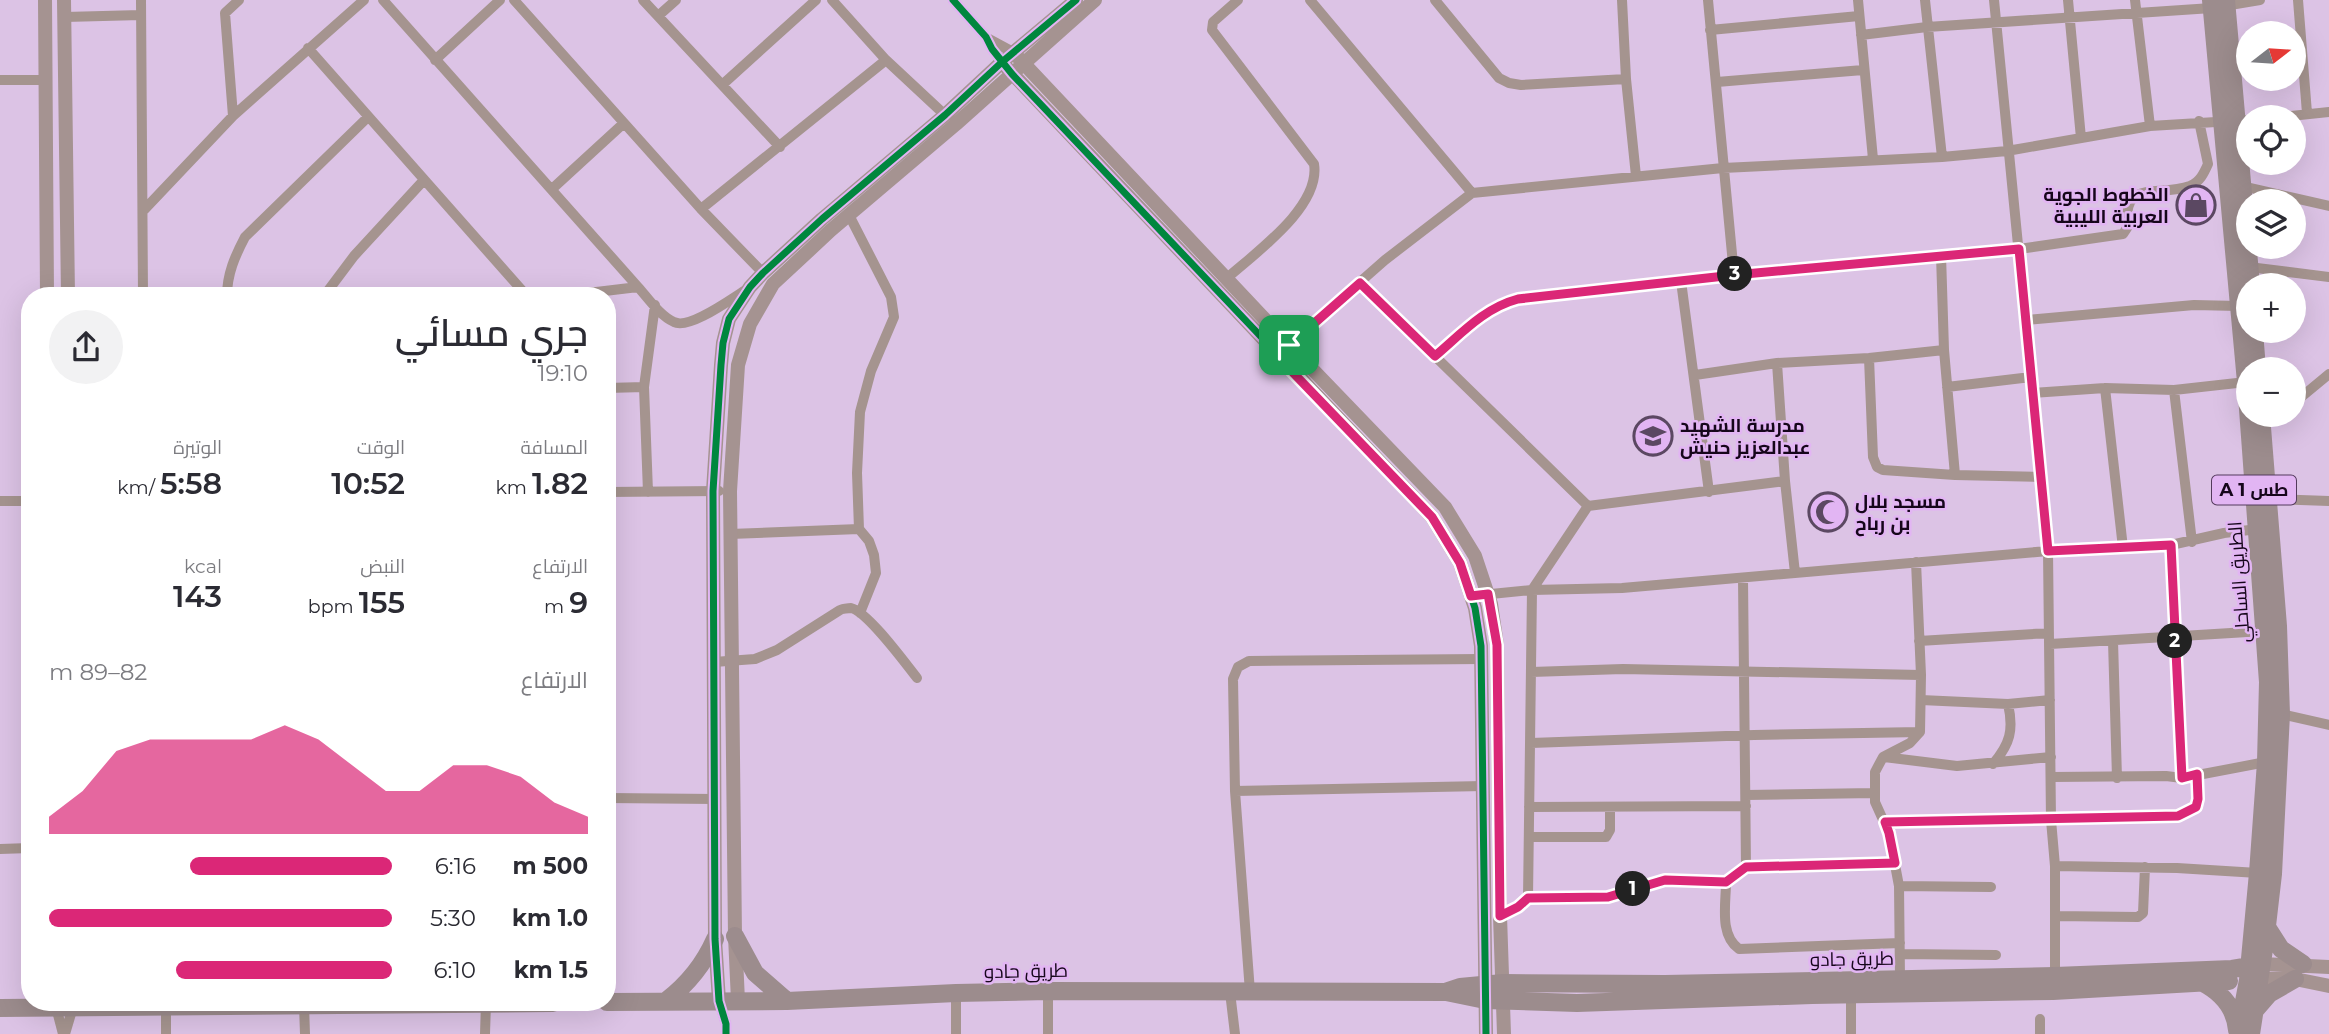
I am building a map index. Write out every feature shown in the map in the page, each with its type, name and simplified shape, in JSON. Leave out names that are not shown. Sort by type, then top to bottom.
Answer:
[{"type":"highway","name":"الطريق الساحلي","points":[[2219,3],[2236,120]]},
{"type":"highway","name":"الطريق الساحلي","points":[[2237,175],[2238,273]]},
{"type":"highway","name":"الطريق الساحلي","points":[[2241,175],[2250,273]]},
{"type":"highway","name":"الطريق الساحلي","points":[[2255,973],[2268,700],[2263,529],[2256,427]]},
{"type":"highway","name":"الطريق الساحلي","points":[[2237,1034],[2267,927],[2273,874],[2281,714],[2278,625],[2263,529],[2267,499],[2267,427]]},
{"type":"highway","points":[[2256,1009],[2269,994],[2299,972],[2267,927]]},
{"type":"highway","points":[[734,936],[755,973],[775,993],[787,1000]]},
{"type":"highway","points":[[667,1000],[691,979],[715,939]]},
{"type":"highway","name":"طريق جادو","points":[[1485,992],[1504,1001],[1639,1002],[1851,994],[2053,991],[2201,982],[2255,973]]},
{"type":"highway","name":"طريق جادو","points":[[616,1002],[787,1000],[1048,991],[1445,992],[1460,997],[1485,992],[1503,983],[1665,984],[2255,973]]},
{"type":"highway","name":"A 1 طس","points":[[2251,1034],[2256,1009],[2255,973]]},
{"type":"highway","points":[[2201,982],[2224,998],[2231,1009],[2237,1034]]},
{"type":"street","points":[[45,0],[47,287]]},
{"type":"street","points":[[64,0],[68,287]]},
{"type":"street","points":[[141,0],[143,287]]},
{"type":"street","points":[[225,0],[233,116]]},
{"type":"street","points":[[225,13],[239,0]]},
{"type":"street","points":[[143,211],[233,116],[364,0]]},
{"type":"street","points":[[383,0],[672,322],[681,325],[710,312],[750,287]]},
{"type":"street","points":[[435,60],[500,0]]},
{"type":"street","points":[[514,0],[701,209],[764,272]]},
{"type":"street","points":[[643,0],[780,147]]},
{"type":"street","points":[[658,16],[676,0]]},
{"type":"street","points":[[722,85],[816,0]]},
{"type":"street","points":[[832,0],[886,60],[944,115]]},
{"type":"street","points":[[726,1029],[738,1001],[734,936],[730,491],[738,365],[750,324],[773,284],[1012,74],[1013,59],[1076,0]]},
{"type":"street","points":[[726,1029],[719,1001],[715,939],[713,491],[723,343],[729,319],[750,287],[822,219],[1013,59],[1095,0]]},
{"type":"street","points":[[1226,279],[1292,219],[1313,187],[1316,174],[1314,164],[1212,30],[1213,22],[1238,0]]},
{"type":"street","points":[[1310,0],[1472,193]]},
{"type":"street","points":[[1435,0],[1499,78],[1509,83],[1521,85],[1626,79]]},
{"type":"street","points":[[1622,0],[1626,79],[1636,176]]},
{"type":"street","points":[[1708,0],[1734,275]]},
{"type":"street","points":[[1858,0],[1873,159]]},
{"type":"street","points":[[1925,0],[1942,157]]},
{"type":"street","points":[[1994,0],[2048,551],[2055,976]]},
{"type":"street","points":[[2068,0],[2081,138]]},
{"type":"street","points":[[2135,0],[2150,126]]},
{"type":"street","points":[[1861,35],[1927,27],[2136,13],[2260,0]]},
{"type":"street","points":[[2298,0],[2308,113],[2329,112]]},
{"type":"street","points":[[955,1],[986,37],[1013,59],[1445,508],[1475,556],[1488,594],[1497,645],[1504,1034]]},
{"type":"street","points":[[65,17],[142,15]]},
{"type":"street","points":[[1710,30],[1859,16]]},
{"type":"street","points":[[307,48],[519,287]]},
{"type":"street","points":[[701,209],[886,60]]},
{"type":"street","points":[[1717,82],[1863,70]]},
{"type":"street","points":[[1012,74],[1432,517],[1460,563],[1471,596],[1479,633],[1481,659],[1486,1034]]},
{"type":"street","points":[[0,80],[45,80]]},
{"type":"street","points":[[227,287],[233,261],[245,237],[368,117]]},
{"type":"street","points":[[1277,356],[1385,260],[1472,193],[1723,168],[1942,157],[2007,151],[2150,126],[2236,120]]},
{"type":"street","points":[[1435,356],[1487,311],[1518,299],[1734,275],[2019,249],[2123,234],[2127,228],[2126,208],[2131,198],[2139,194],[2191,185],[2200,179],[2208,164],[2199,121]]},
{"type":"street","points":[[552,189],[624,123]]},
{"type":"street","points":[[331,287],[354,256],[424,180]]},
{"type":"street","points":[[2242,186],[2329,206]]},
{"type":"street","points":[[849,215],[891,297],[894,317],[871,371],[860,412],[856,473],[859,529],[869,541],[876,573],[860,613]]},
{"type":"street","points":[[1941,255],[1944,349],[1955,475]]},
{"type":"street","points":[[2249,267],[2329,277]]},
{"type":"street","points":[[1681,281],[1709,492]]},
{"type":"street","points":[[1360,283],[1588,506]]},
{"type":"street","points":[[616,289],[638,286]]},
{"type":"street","points":[[648,492],[643,387],[655,305]]},
{"type":"street","points":[[2026,320],[2194,305],[2236,306]]},
{"type":"street","points":[[1695,375],[1777,363],[1869,358],[1944,349]]},
{"type":"street","points":[[1869,358],[1872,457],[1877,467],[1883,470],[1955,475],[2040,477]]},
{"type":"street","points":[[1777,363],[1785,481],[1795,573]]},
{"type":"street","points":[[2306,392],[2329,374]]},
{"type":"street","points":[[1947,387],[2031,377]]},
{"type":"street","points":[[2032,393],[2105,388],[2174,390],[2236,379]]},
{"type":"street","points":[[616,388],[643,387]]},
{"type":"street","points":[[2105,388],[2123,548]]},
{"type":"street","points":[[2174,390],[2192,541]]},
{"type":"street","points":[[1528,898],[1532,590],[1588,506],[1785,481]]},
{"type":"street","points":[[616,492],[730,491]]},
{"type":"street","points":[[2267,499],[2329,501]]},
{"type":"street","points":[[0,501],[21,501]]},
{"type":"street","points":[[730,534],[859,529]]},
{"type":"street","points":[[1471,596],[1532,590],[1622,588],[2048,551],[2171,545],[2224,533],[2263,529]]},
{"type":"street","points":[[2171,545],[2182,778]]},
{"type":"street","points":[[1900,979],[1899,886],[1889,833],[1878,810],[1874,793],[1876,766],[1883,757],[1910,743],[1920,732],[1921,675],[1916,562]]},
{"type":"street","points":[[1743,579],[1746,867]]},
{"type":"street","points":[[714,662],[755,659],[777,650],[840,610],[850,608],[860,613],[878,630],[917,678]]},
{"type":"street","points":[[1919,641],[2049,638],[2113,640],[2264,631]]},
{"type":"street","points":[[2113,640],[2117,778]]},
{"type":"street","points":[[1250,992],[1234,791],[1233,679],[1237,667],[1249,661],[1481,659]]},
{"type":"street","points":[[1531,672],[1623,669],[1921,675]]},
{"type":"street","points":[[1921,700],[2008,704],[2050,700]]},
{"type":"street","points":[[1993,764],[2006,748],[2012,722],[2008,704]]},
{"type":"street","points":[[2281,714],[2329,724]]},
{"type":"street","points":[[1531,743],[1920,732]]},
{"type":"street","points":[[1883,757],[1957,766],[2050,757]]},
{"type":"street","points":[[2052,777],[2182,778],[2266,762]]},
{"type":"street","points":[[1885,822],[2178,816],[2196,807],[2197,774]]},
{"type":"street","points":[[1234,791],[1484,786]]},
{"type":"street","points":[[1529,807],[1610,807],[1874,793]]},
{"type":"street","points":[[616,797],[715,799]]},
{"type":"street","points":[[1529,837],[1606,836],[1611,830],[1610,807]]},
{"type":"street","points":[[0,849],[21,848]]},
{"type":"street","points":[[1500,916],[1518,907],[1528,898],[1608,897],[1665,880],[1726,882],[1746,867],[1895,863]]},
{"type":"street","points":[[2055,866],[2145,867],[2258,873]]},
{"type":"street","points":[[2055,916],[2138,917],[2143,913],[2145,867]]},
{"type":"street","points":[[1726,882],[1726,930],[1732,944],[1739,949],[1900,949],[1996,955]]},
{"type":"street","points":[[1899,886],[1991,887]]},
{"type":"street","points":[[2255,973],[2299,972],[2329,967]]},
{"type":"street","points":[[2299,972],[2329,986]]},
{"type":"street","points":[[1048,991],[1048,1034]]},
{"type":"street","points":[[1230,992],[1235,1034]]},
{"type":"street","points":[[956,993],[956,1034]]},
{"type":"street","points":[[1851,994],[1851,1034]]},
{"type":"street","points":[[64,1011],[64,1034]]},
{"type":"street","points":[[64,1011],[64,1034]]},
{"type":"street","points":[[166,1011],[166,1034]]},
{"type":"street","points":[[304,1011],[305,1034]]},
{"type":"street","points":[[485,1034],[486,1011]]},
{"type":"street","points":[[2040,1019],[2040,1034]]},
{"type":"cycle path","points":[[953,0],[986,37],[1012,74],[1432,517],[1460,563],[1475,608],[1481,646],[1486,1034]]},
{"type":"cycle path","points":[[726,1034],[719,1001],[715,939],[713,491],[723,343],[729,319],[750,287],[763,273],[1076,0]]},
{"type":"place","name":"الخطوط الجوية العربية الليبية","points":[[2196,205]]},
{"type":"place","name":"مدرسة الشهيد عبدالعزيز حنيش","points":[[1653,436]]},
{"type":"place","name":"مسجد بلال بن رباح","points":[[1828,512]]},
{"type":"route","points":[[2019,249],[2048,551],[2171,545],[2182,778],[2197,774],[2196,807],[2178,816],[1885,822],[1895,863],[1746,867],[1726,882],[1665,880],[1608,897],[1528,898],[1518,907],[1500,916],[1497,645],[1488,594],[1471,596],[1460,563],[1432,517],[1277,356],[1289,345],[1360,283],[1435,356],[1487,311],[1518,299],[1734,275],[2019,249]]}]
